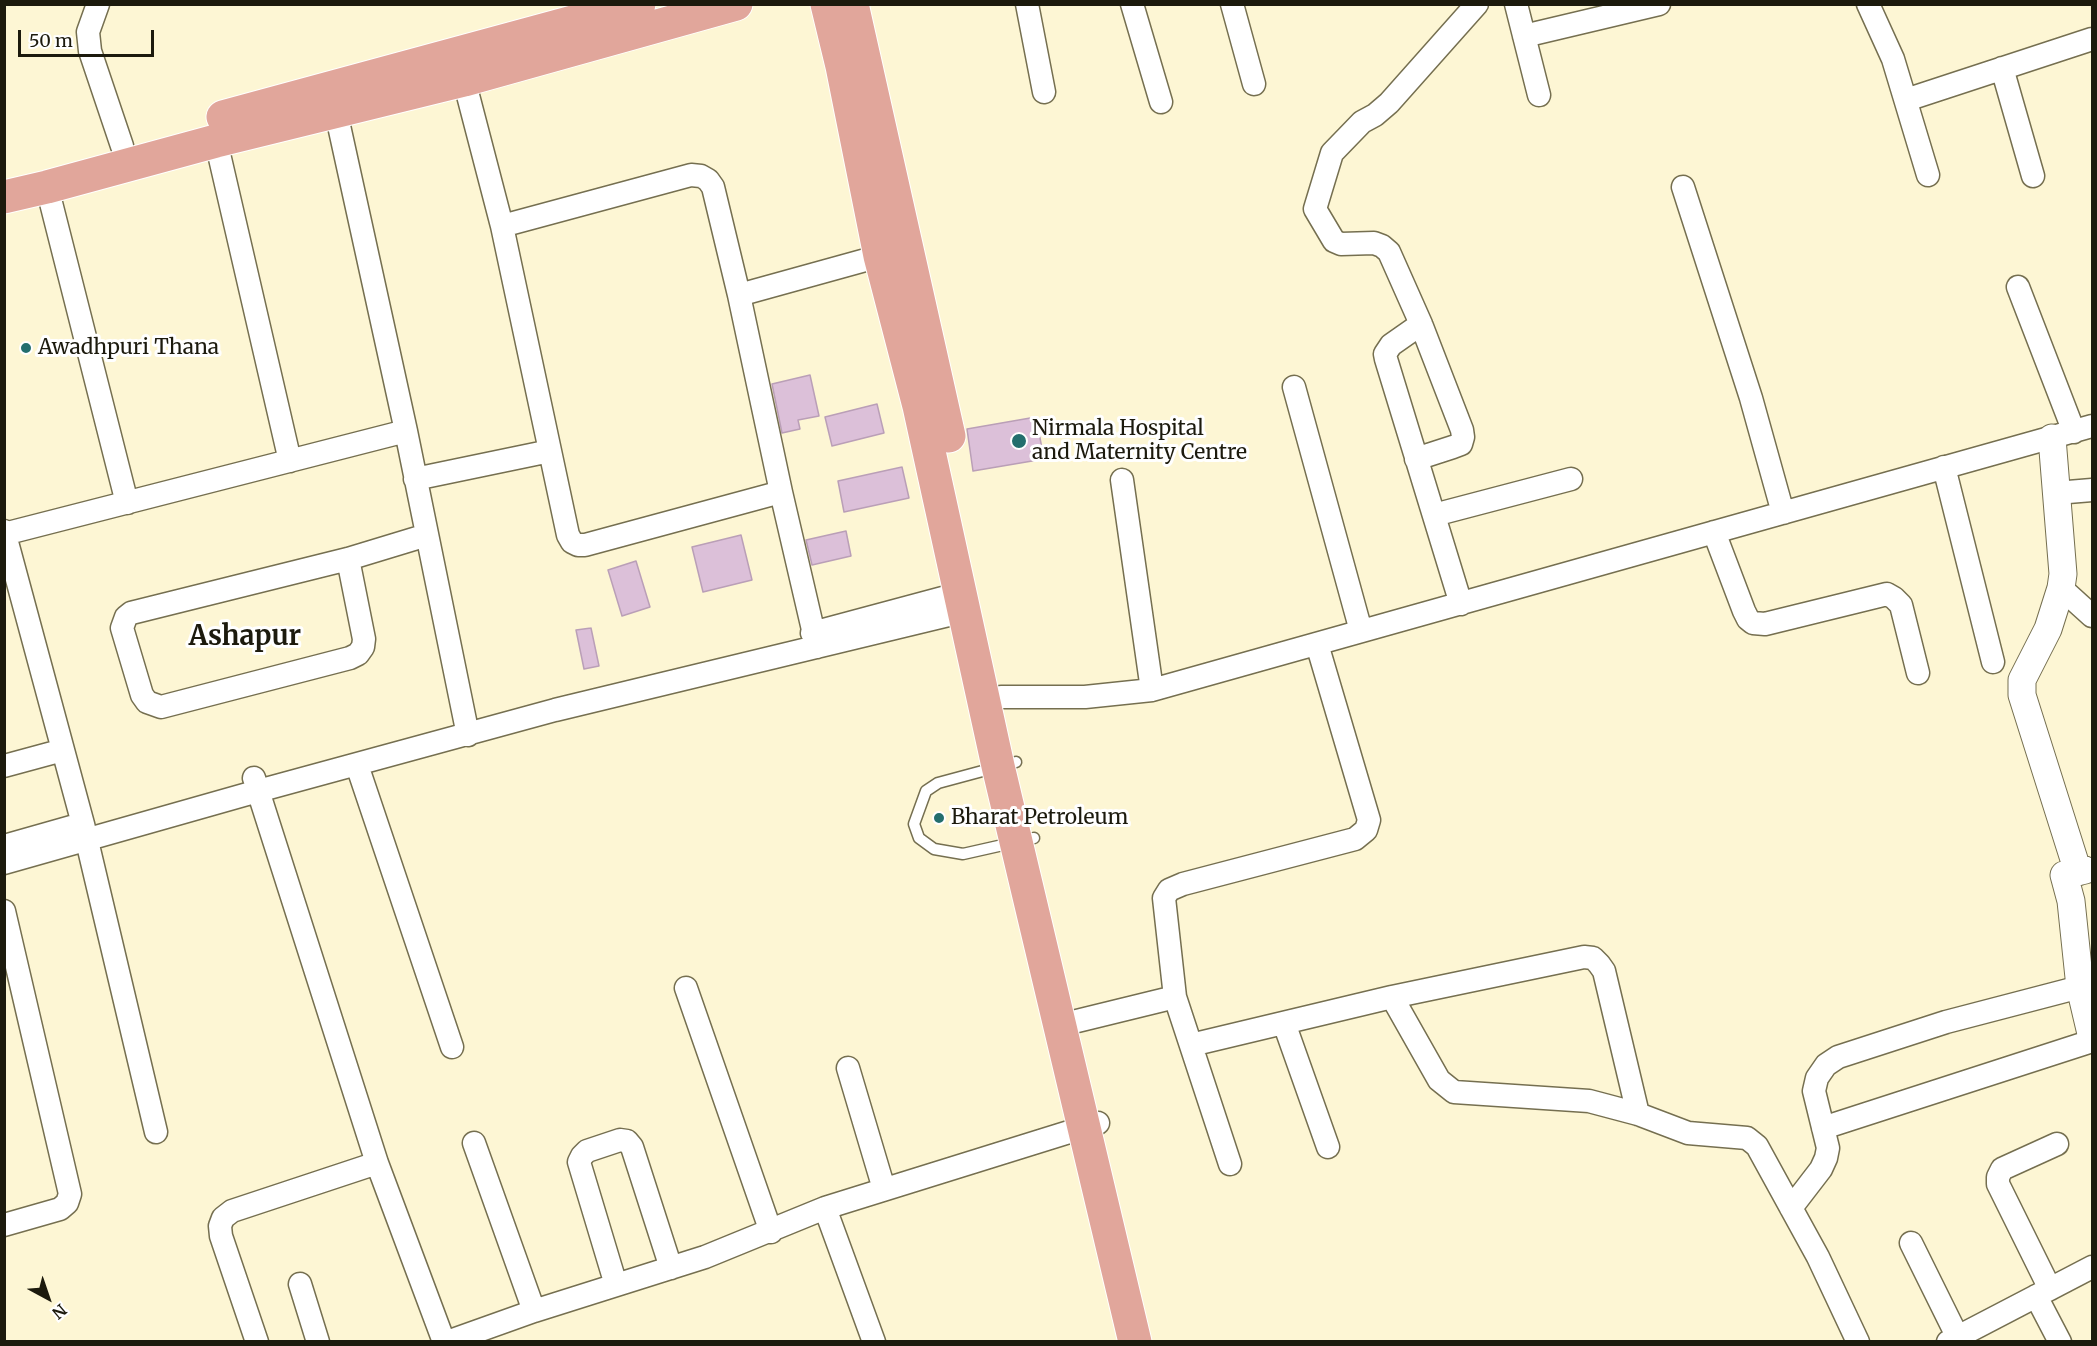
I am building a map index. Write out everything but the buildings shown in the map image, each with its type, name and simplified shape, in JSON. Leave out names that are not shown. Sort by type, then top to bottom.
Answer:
[{"type":"main road","points":[[4,176],[122,146],[639,4]]},
{"type":"main road","points":[[4,196],[464,80],[736,4]]},
{"type":"main road","points":[[827,4],[853,64],[983,586],[1002,697],[1007,764]]},
{"type":"main road","points":[[852,4],[853,64],[880,256],[919,406],[963,602],[1007,764],[1092,1125],[1135,1341]]},
{"type":"main road","points":[[1025,840],[1077,1021],[1092,1125],[1152,1341]]},
{"type":"street","points":[[98,4],[88,32],[90,51],[122,146]]},
{"type":"street","points":[[1027,4],[1044,92]]},
{"type":"street","points":[[1132,4],[1161,102]]},
{"type":"street","points":[[1232,4],[1254,84]]},
{"type":"street","points":[[1416,459],[1461,444],[1463,437],[1421,324],[1389,252],[1374,243],[1341,244],[1334,241],[1315,209],[1332,153],[1362,122],[1389,103],[1477,4]]},
{"type":"street","points":[[1516,4],[1539,96]]},
{"type":"street","points":[[1524,36],[1659,4]]},
{"type":"street","points":[[1868,4],[1893,59],[1928,175]]},
{"type":"street","points":[[1906,100],[2092,39]]},
{"type":"street","points":[[2002,68],[2033,176]]},
{"type":"street","points":[[464,80],[502,226],[568,535],[572,542],[585,545],[781,492]]},
{"type":"street","points":[[336,112],[406,431],[466,728]]},
{"type":"street","points":[[216,141],[290,461]]},
{"type":"street","points":[[502,226],[691,175],[701,176],[708,180],[713,187],[740,295],[815,640]]},
{"type":"street","points":[[47,187],[127,503]]},
{"type":"street","points":[[1683,187],[1751,398],[1783,513]]},
{"type":"street","points":[[740,295],[880,256]]},
{"type":"street","points":[[1823,1128],[2092,1039],[2080,987],[2071,901],[2064,875],[2085,870],[2022,695],[2022,680],[2048,629],[2061,588],[2056,493],[2073,432],[2018,287]]},
{"type":"street","points":[[1421,324],[1391,345],[1385,354],[1461,604]]},
{"type":"street","points":[[1294,387],[1361,631]]},
{"type":"street","points":[[156,1132],[85,831],[5,533],[406,431]]},
{"type":"street","points":[[1002,697],[1084,697],[1152,690],[2073,432]]},
{"type":"street","points":[[415,479],[550,451]]},
{"type":"street","points":[[1944,467],[1993,662]]},
{"type":"street","points":[[1434,515],[1570,479]]},
{"type":"street","points":[[1122,480],[1152,690]]},
{"type":"street","points":[[2056,493],[2092,490]]},
{"type":"street","points":[[1714,532],[1744,611],[1753,623],[1765,624],[1887,594],[1901,605],[1918,673]]},
{"type":"street","points":[[348,559],[364,639],[363,648],[358,654],[161,707],[147,702],[142,695],[122,628],[126,617],[131,613],[348,559],[427,535]]},
{"type":"street","points":[[2061,588],[2092,616]]},
{"type":"street","points":[[4,846],[85,831],[466,728],[963,602]]},
{"type":"street","points":[[1230,1164],[1175,998],[1164,898],[1169,891],[1183,884],[1355,839],[1366,830],[1369,820],[1317,644]]},
{"type":"street","points":[[256,784],[357,765],[466,728]]},
{"type":"street","points":[[4,766],[63,750]]},
{"type":"street","points":[[357,765],[452,1047]]},
{"type":"street","points":[[256,784],[377,1163],[445,1341],[671,1268],[771,1232],[825,1208],[1092,1125]]},
{"type":"street","points":[[4,863],[85,831]]},
{"type":"street","points":[[4,911],[70,1194],[67,1203],[60,1209],[4,1226]]},
{"type":"street","points":[[1191,1045],[1392,997],[1584,957],[1593,958],[1604,971],[1638,1114]]},
{"type":"street","points":[[1791,1208],[1821,1169],[1826,1158],[1828,1148],[1814,1091],[1817,1078],[1826,1065],[1838,1057],[1946,1022],[2080,987]]},
{"type":"street","points":[[686,988],[771,1232]]},
{"type":"street","points":[[1392,997],[1439,1080],[1454,1092],[1589,1101],[1638,1114],[1688,1133],[1747,1138],[1757,1146],[1818,1257],[1858,1341]]},
{"type":"street","points":[[1077,1021],[1175,998]]},
{"type":"street","points":[[1284,1023],[1328,1147]]},
{"type":"street","points":[[848,1068],[884,1189]]},
{"type":"street","points":[[616,1285],[579,1162],[587,1151],[620,1140],[627,1141],[632,1147],[671,1268]]},
{"type":"street","points":[[474,1143],[534,1311]]},
{"type":"street","points":[[2057,1144],[2002,1169],[1998,1177],[1998,1184],[2043,1293],[2060,1341]]},
{"type":"street","points":[[257,1341],[221,1236],[220,1226],[223,1218],[232,1211],[377,1163]]},
{"type":"street","points":[[825,1208],[874,1341]]},
{"type":"street","points":[[1911,1243],[1956,1340],[2092,1267]]},
{"type":"street","points":[[300,1284],[318,1341]]},
{"type":"lane","points":[[1007,764],[938,783],[926,791],[914,824],[919,838],[934,849],[963,854],[1025,840]]},
{"type":"place","name":"Awadhpuri Thana","points":[[26,348]]},
{"type":"place","name":"Nirmala Hospital and Maternity Centre","points":[[1019,441]]},
{"type":"place","name":"Bharat Petroleum","points":[[939,818]]},
{"type":"district","name":"Ashapur","points":[[245,637]]}]
